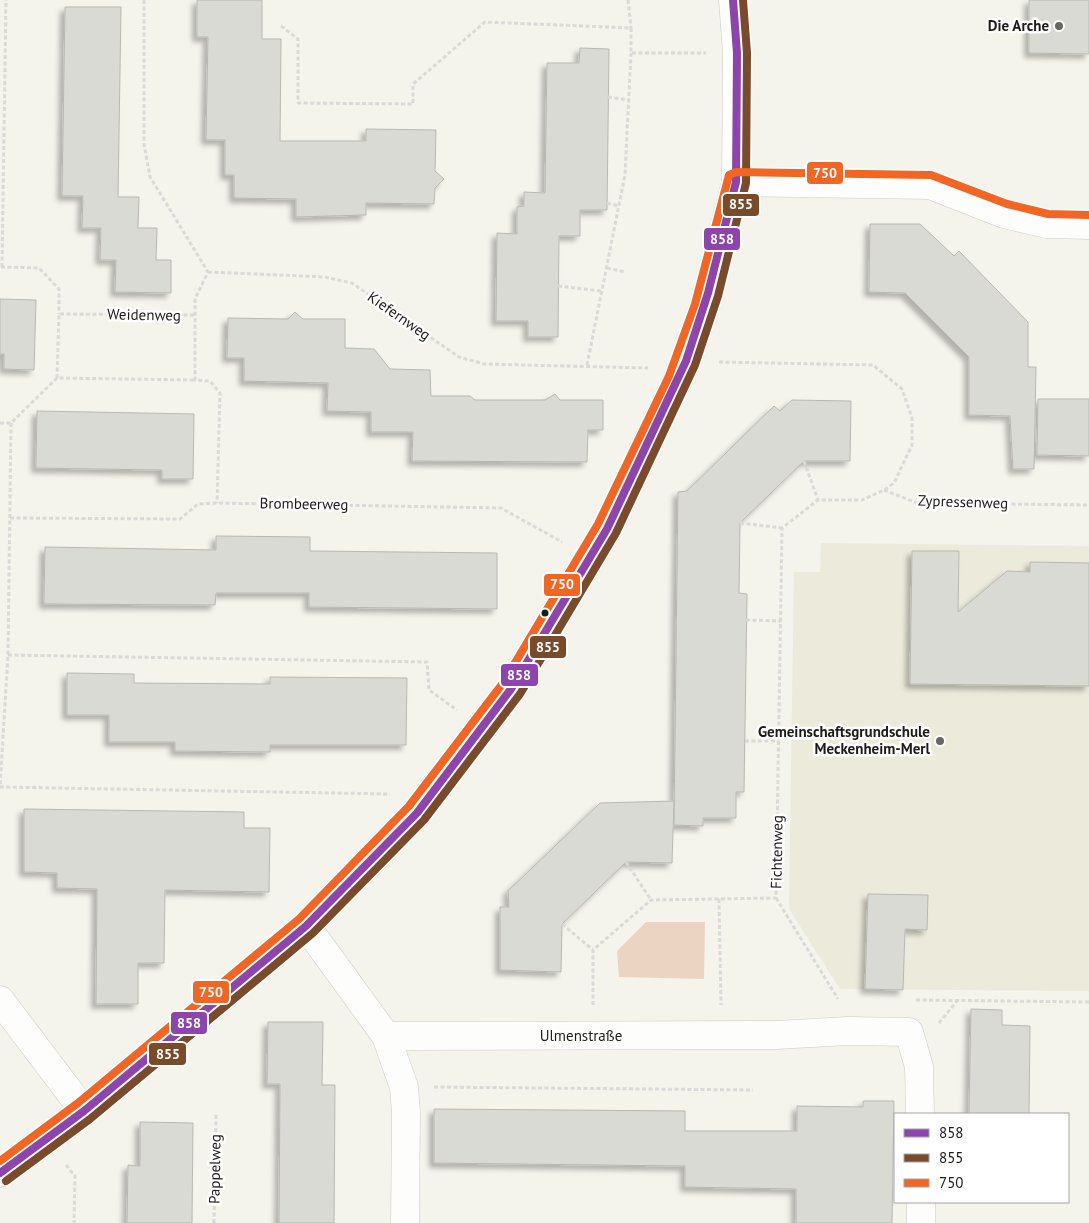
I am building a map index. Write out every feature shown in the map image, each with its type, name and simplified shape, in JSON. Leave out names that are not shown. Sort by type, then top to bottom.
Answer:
[{"type":"street","points":[[0,1174],[84,1111],[306,926],[417,813],[511,688],[590,558],[678,380],[714,275],[736,182],[737,53],[733,0]]},
{"type":"street","points":[[736,182],[930,185],[1004,214],[1047,224],[1089,225]]},
{"type":"street","points":[[306,926],[386,1036],[404,1087],[406,1113],[405,1223]]},
{"type":"street","points":[[0,1000],[84,1111]]},
{"type":"street","name":"Ulmenstraße","points":[[386,1036],[776,1036],[848,1031],[909,1032],[919,1067],[920,1113]]},
{"type":"street","points":[[921,1203],[921,1223]]},
{"type":"path","points":[[0,423],[10,423],[57,378],[59,314],[58,289],[39,268],[1,267],[1,126],[6,0]]},
{"type":"path","points":[[144,0],[144,144],[150,176],[208,272],[195,299],[195,315]]},
{"type":"path","points":[[587,365],[625,175],[632,28],[628,0]]},
{"type":"path","points":[[281,26],[298,39],[298,103],[413,104],[413,84],[486,22],[632,28]]},
{"type":"path","points":[[631,53],[737,53]]},
{"type":"path","points":[[608,98],[628,100]]},
{"type":"path","points":[[607,203],[619,206]]},
{"type":"path","points":[[607,268],[625,272]]},
{"type":"path","name":"Kiefernweg","points":[[208,272],[325,277],[352,284],[459,357],[484,364],[644,366],[678,380]]},
{"type":"path","points":[[558,286],[602,291]]},
{"type":"path","name":"Weidenweg","points":[[59,314],[195,315],[195,380]]},
{"type":"path","points":[[709,361],[873,365],[902,389],[912,418],[912,445],[894,483],[884,490],[862,500],[818,500],[782,528],[740,523]]},
{"type":"path","points":[[57,378],[210,380],[220,393],[217,502]]},
{"type":"path","points":[[0,791],[8,655],[10,423]]},
{"type":"path","points":[[804,461],[818,500]]},
{"type":"path","name":"Zypressenweg","points":[[884,490],[917,502],[1089,505]]},
{"type":"path","name":"Brombeerweg","points":[[10,518],[180,519],[198,504],[217,502],[501,508],[590,558]]},
{"type":"path","name":"Fichtenweg","points":[[651,900],[776,898],[782,528]]},
{"type":"path","points":[[746,620],[781,620]]},
{"type":"path","points":[[8,655],[427,662],[429,690],[482,727]]},
{"type":"path","points":[[745,741],[778,741]]},
{"type":"path","points":[[0,787],[391,794],[417,813]]},
{"type":"path","points":[[593,1036],[593,950],[651,900],[626,862]]},
{"type":"path","points":[[776,898],[836,999],[845,999]]},
{"type":"path","points":[[719,899],[722,1036]]},
{"type":"path","points":[[562,924],[593,950]]},
{"type":"path","points":[[911,1000],[1089,1002]]},
{"type":"path","points":[[404,1087],[753,1090]]},
{"type":"path","name":"Pappelweg","points":[[214,1223],[216,1115]]},
{"type":"path","points":[[45,1140],[75,1176],[74,1223]]},
{"type":"shaded area","name":"Gemeinschaftsgrundschule Meckenheim-Merl","points":[[821,543],[1089,546],[1089,991],[840,989],[789,909],[794,572],[820,572]]},
{"type":"shaded area","points":[[646,922],[705,922],[704,979],[619,977],[617,951]]},
{"type":"building","points":[[197,0],[262,0],[262,39],[281,39],[280,141],[366,141],[366,129],[436,130],[435,171],[444,179],[435,188],[434,204],[366,203],[366,215],[296,217],[296,199],[234,198],[234,175],[225,175],[225,140],[206,140],[208,37],[197,37]]},
{"type":"building","name":"Die Arche","points":[[1029,0],[1089,0],[1089,54],[1029,53]]},
{"type":"building","points":[[65,7],[121,7],[118,197],[139,197],[138,228],[157,228],[156,260],[171,260],[171,293],[115,292],[116,260],[100,260],[101,228],[82,228],[83,196],[62,196]]},
{"type":"building","points":[[580,48],[609,49],[607,210],[580,210],[580,236],[559,236],[558,337],[528,337],[528,321],[496,321],[497,233],[517,234],[517,207],[524,206],[524,192],[545,193],[547,63],[579,63]]},
{"type":"building","points":[[870,224],[920,224],[954,256],[959,251],[1028,322],[1028,367],[1036,367],[1034,469],[1013,469],[1010,416],[969,415],[969,357],[905,293],[869,292]]},
{"type":"building","points":[[0,299],[36,300],[34,370],[4,369],[4,354],[0,354]]},
{"type":"building","points":[[295,312],[303,319],[345,319],[345,348],[374,349],[390,369],[430,370],[431,396],[470,396],[475,400],[545,400],[555,394],[560,400],[603,400],[603,430],[588,430],[587,462],[412,461],[413,432],[371,432],[371,412],[327,411],[328,383],[244,381],[244,358],[227,358],[228,318],[288,319]]},
{"type":"building","points":[[1038,399],[1089,399],[1089,456],[1037,455]]},
{"type":"building","points":[[792,400],[851,401],[850,461],[804,461],[740,523],[739,593],[747,594],[744,792],[736,792],[736,818],[703,818],[703,826],[674,825],[678,492],[687,491],[774,406],[780,411]]},
{"type":"building","points":[[37,411],[194,414],[193,479],[162,479],[162,470],[36,468]]},
{"type":"building","points":[[216,536],[310,537],[310,551],[497,553],[497,609],[309,607],[309,593],[216,593],[215,605],[44,604],[45,547],[216,550]]},
{"type":"building","points":[[912,551],[959,551],[958,612],[1007,571],[1030,572],[1030,562],[1089,563],[1089,686],[910,684]]},
{"type":"building","points":[[67,673],[134,674],[134,683],[270,684],[270,677],[407,678],[406,745],[270,745],[270,752],[175,751],[175,742],[109,742],[109,715],[67,715]]},
{"type":"building","points":[[674,801],[672,863],[626,862],[562,924],[561,972],[500,970],[500,907],[509,907],[508,891],[600,803]]},
{"type":"building","points":[[24,809],[244,812],[244,828],[270,828],[269,892],[165,890],[164,963],[138,963],[138,1004],[96,1004],[97,889],[57,888],[57,873],[24,872]]},
{"type":"building","points":[[868,894],[928,895],[927,930],[905,929],[903,990],[865,989]]},
{"type":"building","points":[[971,1009],[1002,1010],[1002,1025],[1030,1026],[1029,1113],[969,1113]]},
{"type":"building","points":[[268,1022],[323,1022],[322,1085],[335,1085],[334,1223],[279,1223],[280,1084],[267,1084]]},
{"type":"building","points":[[863,1101],[894,1101],[892,1223],[796,1223],[796,1189],[685,1187],[685,1166],[434,1163],[434,1109],[685,1111],[685,1131],[797,1131],[797,1106],[863,1107]]},
{"type":"building","points":[[140,1122],[193,1123],[192,1223],[127,1223],[128,1165],[140,1166]]},
{"type":"transit line","name":"858","points":[[0,1173],[84,1111],[306,926],[417,813],[511,689],[607,529],[686,361],[708,293],[736,182],[737,53],[733,0]]},
{"type":"transit line","name":"855","points":[[6,1181],[90,1119],[313,933],[424,820],[520,694],[616,533],[695,365],[718,296],[746,183],[747,53],[743,0]]},
{"type":"transit line","name":"750","points":[[0,1161],[78,1103],[299,919],[409,806],[503,683],[598,524],[669,376],[695,304],[729,175],[736,172],[931,175],[1007,204],[1048,214],[1089,215]]},
{"type":"place","name":"Die Arche","points":[[1059,26]]},
{"type":"place","name":"Gemeinschaftsgrundschule Meckenheim-Merl","points":[[940,741]]}]
